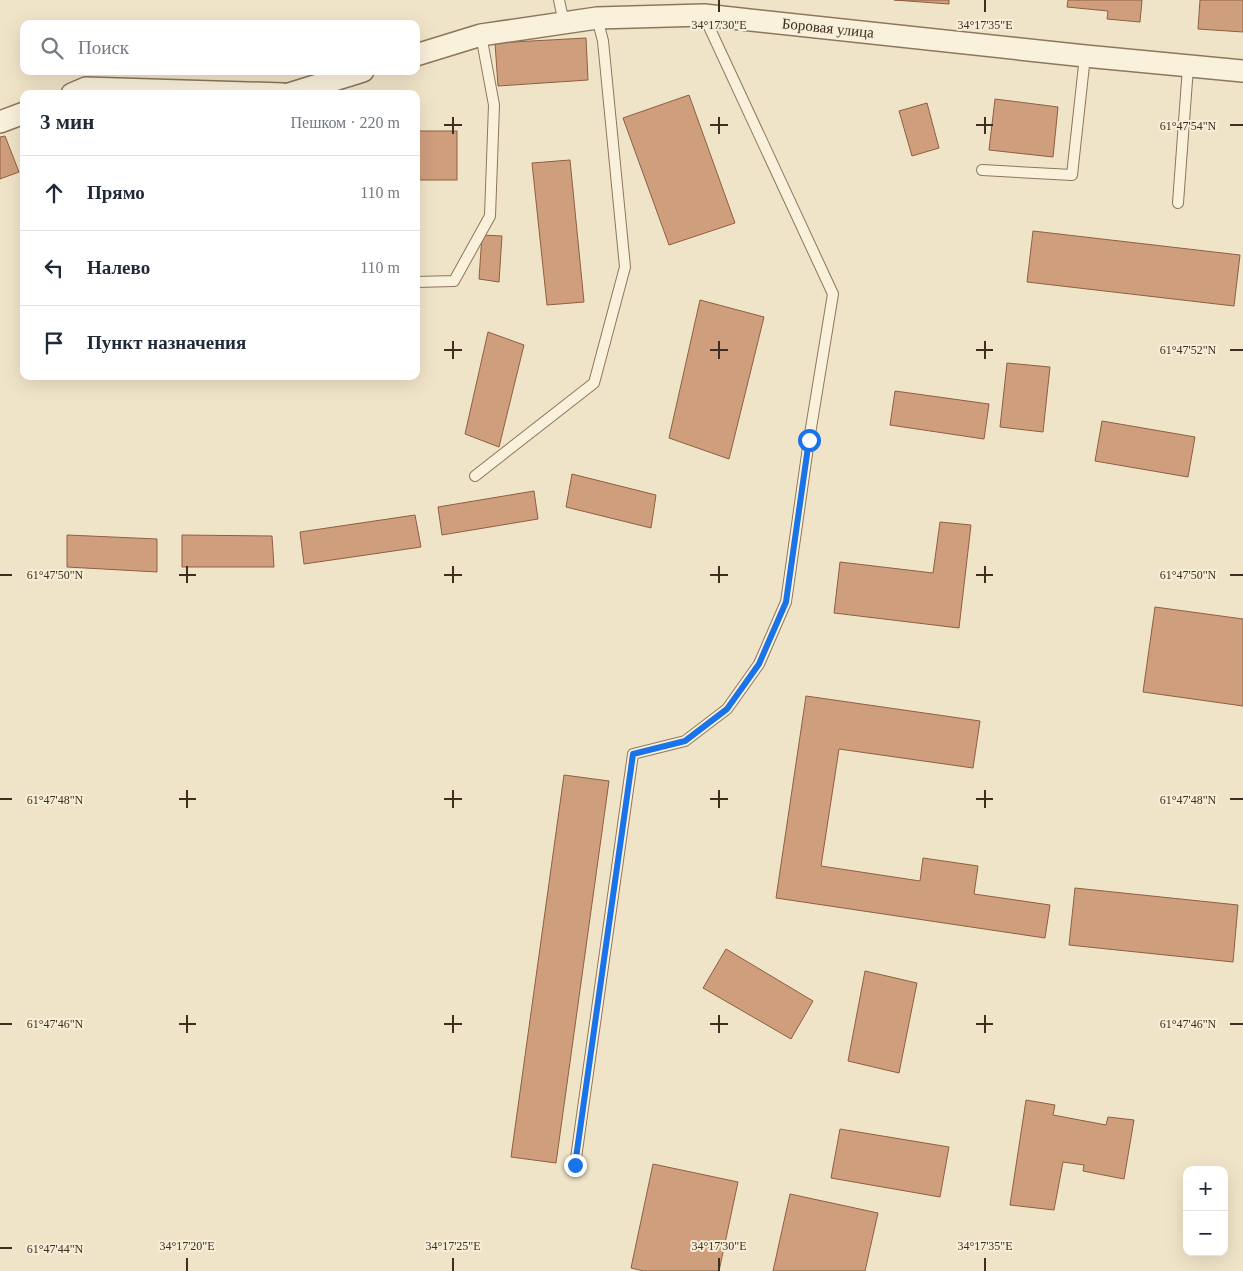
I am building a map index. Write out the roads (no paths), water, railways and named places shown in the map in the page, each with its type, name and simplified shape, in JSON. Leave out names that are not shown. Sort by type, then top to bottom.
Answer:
[{"type":"street","name":"Боровая улица","points":[[420,54],[481,35],[597,18],[704,15],[1188,67],[1243,71]]},
{"type":"street","points":[[302,90],[350,75]]},
{"type":"street","points":[[81,90],[86,88],[152,90]]},
{"type":"street","points":[[0,122],[20,114]]},
{"type":"lane","points":[[559,0],[564,23]]},
{"type":"lane","points":[[575,1165],[633,754],[685,741],[727,709],[759,664],[786,602],[809,440],[833,294],[704,15]]},
{"type":"lane","points":[[475,476],[594,383],[623,277],[625,267],[604,51],[597,18]]},
{"type":"lane","points":[[420,282],[454,281],[490,216],[494,105],[481,35]]},
{"type":"lane","points":[[982,170],[1072,175],[1085,56]]},
{"type":"lane","points":[[1178,203],[1188,67]]}]
